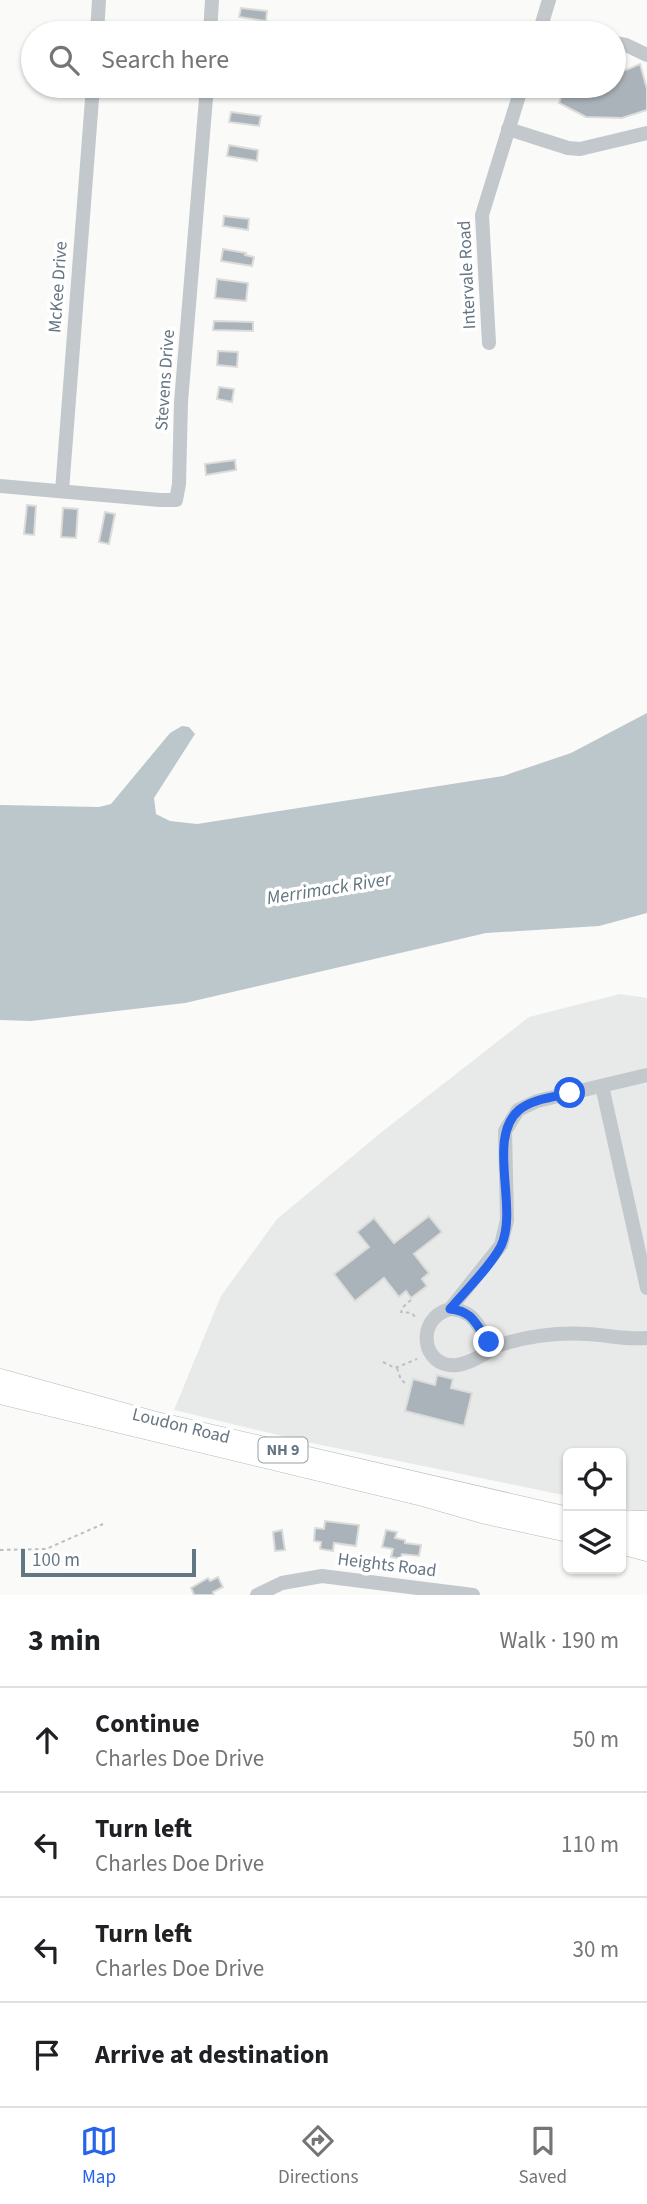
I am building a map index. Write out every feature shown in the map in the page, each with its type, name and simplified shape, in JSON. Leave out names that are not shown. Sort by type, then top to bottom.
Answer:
[{"type":"main road","name":"Loudon Road","points":[[0,1378],[152,1420],[563,1515]]},
{"type":"main road","name":"Loudon Road","points":[[0,1395],[563,1532]]},
{"type":"main road","points":[[626,1520],[647,1520]]},
{"type":"main road","points":[[626,1529],[647,1534]]},
{"type":"street","points":[[98,21],[99,0]]},
{"type":"street","points":[[211,21],[212,0]]},
{"type":"street","points":[[543,21],[549,0]]},
{"type":"street","points":[[626,45],[647,55]]},
{"type":"street","name":"McKee Drive","points":[[62,491],[92,98]]},
{"type":"street","name":"Stevens Drive","points":[[0,486],[176,500],[179,484],[181,402],[206,98]]},
{"type":"street","name":"Intervale Road","points":[[489,343],[482,215],[518,98]]},
{"type":"street","points":[[508,129],[568,148],[580,149],[647,133]]},
{"type":"street","points":[[647,1075],[537,1101],[518,1110],[505,1131],[507,1220],[501,1245],[450,1309],[435,1316],[426,1331],[426,1340],[434,1357],[441,1362],[460,1364],[483,1356],[496,1346],[540,1334],[647,1338]]},
{"type":"street","points":[[603,1086],[647,1288]]},
{"type":"street","points":[[450,1309],[468,1314],[489,1342],[496,1346]]},
{"type":"street","name":"Heights Road","points":[[257,1595],[282,1583],[321,1576],[473,1595]]},
{"type":"path","points":[[411,1300],[401,1312],[412,1313],[415,1317]]},
{"type":"path","points":[[383,1362],[397,1367],[418,1359]]},
{"type":"path","points":[[397,1367],[401,1380],[408,1385]]},
{"type":"path","points":[[0,1550],[46,1549],[103,1524]]},
{"type":"shaded area","points":[[620,994],[647,998],[647,1514],[626,1509],[626,1448],[563,1448],[563,1495],[307,1442],[174,1410],[221,1296],[277,1219],[383,1131],[529,1017]]},
{"type":"water","name":"Merrimack River","points":[[647,713],[647,913],[599,926],[486,933],[185,1003],[31,1021],[0,1020],[0,805],[99,807],[111,804],[170,733],[182,726],[189,727],[195,734],[154,798],[156,814],[170,821],[197,824],[503,776],[571,753]]},
{"type":"building","points":[[241,8],[267,11],[266,21],[239,17]]},
{"type":"building","points":[[640,64],[647,89],[647,110],[622,118],[586,117],[559,103],[561,98],[626,98],[626,70]]},
{"type":"building","points":[[231,112],[261,116],[259,126],[229,122]]},
{"type":"building","points":[[229,145],[258,150],[257,161],[227,156]]},
{"type":"building","points":[[224,216],[249,219],[248,230],[223,226]]},
{"type":"building","points":[[223,249],[254,257],[252,266],[221,261]]},
{"type":"building","points":[[217,279],[248,283],[246,301],[215,298]]},
{"type":"building","points":[[214,321],[253,322],[253,331],[213,330]]},
{"type":"building","points":[[218,351],[238,352],[237,367],[217,365]]},
{"type":"building","points":[[219,387],[234,389],[232,402],[217,399]]},
{"type":"building","points":[[235,460],[236,470],[206,475],[205,464]]},
{"type":"building","points":[[27,505],[36,506],[34,535],[24,534]]},
{"type":"building","points":[[63,508],[78,509],[76,538],[61,537]]},
{"type":"building","points":[[105,512],[115,514],[109,544],[99,542]]},
{"type":"building","points":[[429,1216],[442,1232],[414,1254],[429,1273],[422,1279],[427,1286],[411,1298],[406,1291],[399,1297],[384,1278],[355,1301],[334,1274],[369,1247],[357,1232],[374,1218],[394,1243]]},
{"type":"building","points":[[437,1375],[453,1379],[451,1388],[472,1393],[464,1426],[405,1411],[413,1379],[435,1385]]},
{"type":"building","points":[[325,1521],[359,1525],[356,1546],[334,1543],[333,1551],[320,1549],[321,1542],[314,1541],[315,1528],[324,1529]]},
{"type":"building","points":[[282,1530],[285,1550],[275,1551],[273,1532]]},
{"type":"building","points":[[386,1530],[397,1532],[395,1538],[405,1540],[405,1543],[421,1545],[419,1556],[402,1554],[401,1559],[391,1557],[393,1549],[382,1547]]},
{"type":"building","points":[[218,1577],[223,1587],[213,1592],[214,1595],[194,1595],[191,1588],[208,1578],[210,1581]]},
{"type":"route","points":[[489,1342],[468,1314],[450,1309],[501,1245],[507,1220],[505,1131],[518,1110],[537,1101],[570,1093]]}]
